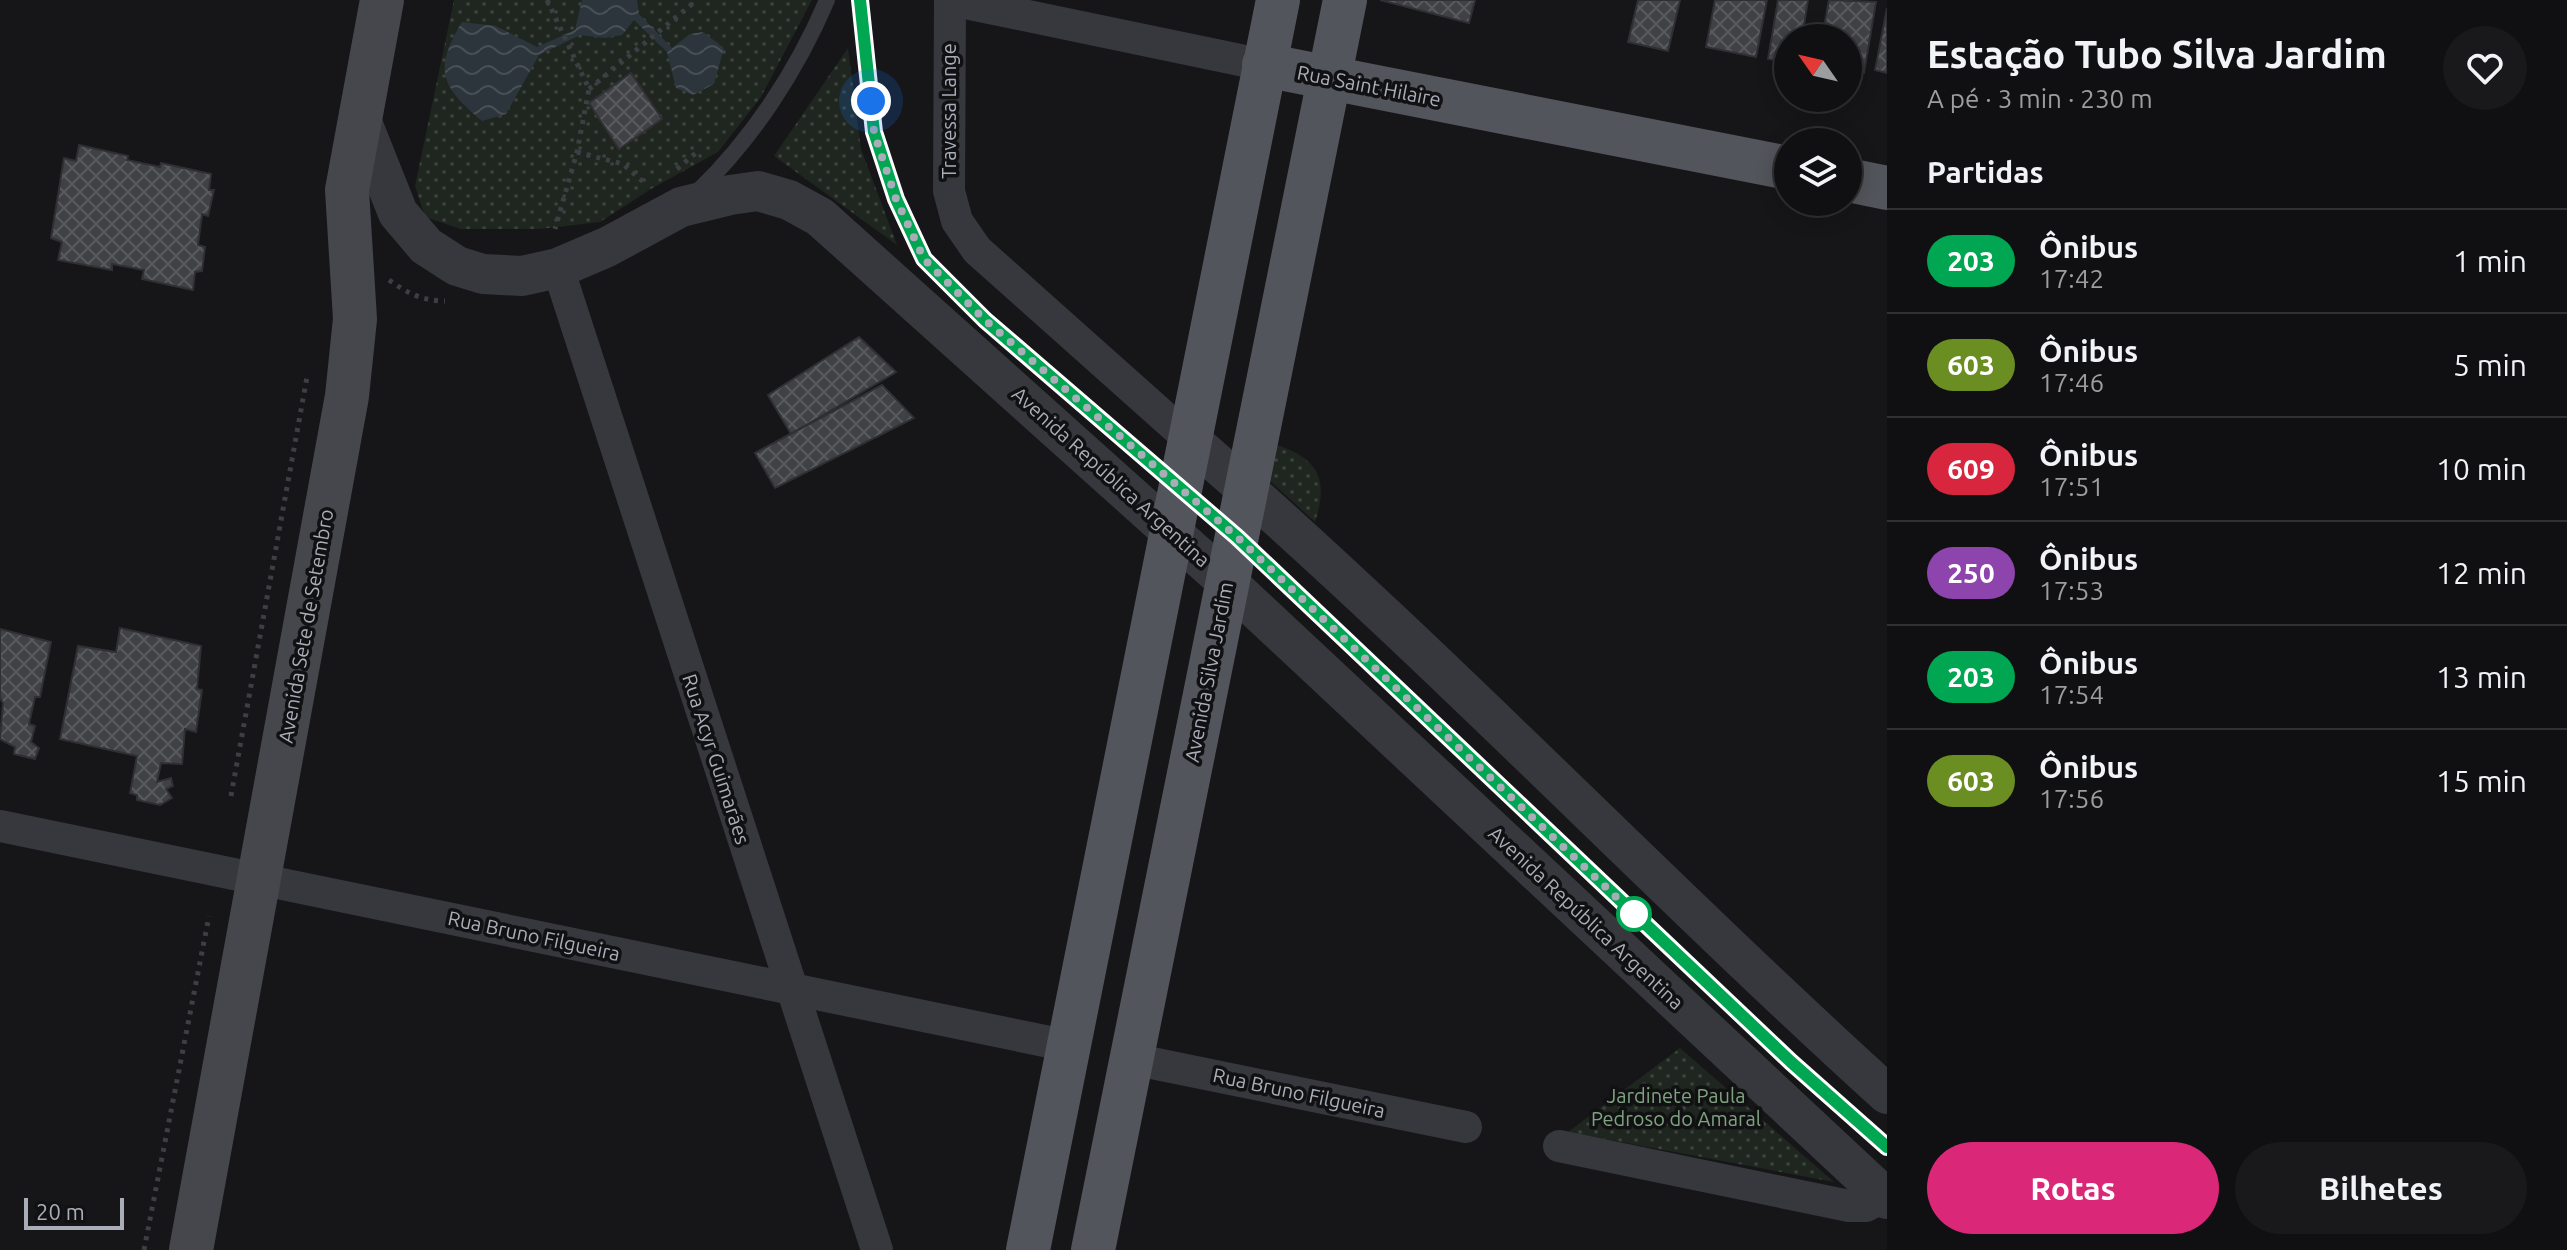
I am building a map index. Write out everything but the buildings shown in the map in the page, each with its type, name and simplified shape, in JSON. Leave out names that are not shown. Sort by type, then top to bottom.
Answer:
[{"type":"main road","name":"Avenida Sete de Setembro","points":[[191,1250],[347,396],[355,319],[347,190],[382,0]]},
{"type":"main road","points":[[1028,1250],[1278,0]]},
{"type":"main road","name":"Avenida Silva Jardim","points":[[1093,1250],[1345,0]]},
{"type":"main road","name":"Rua Saint Hilaire","points":[[1264,65],[1774,165]]},
{"type":"main road","points":[[1862,183],[1887,188]]},
{"type":"main road","points":[[1127,748],[1207,684]]},
{"type":"street","name":"Rua Saint Hilaire","points":[[950,0],[1264,65]]},
{"type":"street","name":"Travessa Lange","points":[[950,0],[949,191],[957,221],[977,250],[1189,439]]},
{"type":"street","name":"Avenida República Argentina","points":[[359,115],[398,213],[426,246],[457,266],[483,274],[522,276],[558,268],[607,247],[677,190],[730,195],[758,191],[789,200],[820,217],[1171,530],[1886,1198]]},
{"type":"street","name":"Rua Acyr Guimarães","points":[[558,268],[877,1250]]},
{"type":"street","points":[[1189,439],[1452,678],[1887,1094]]},
{"type":"street","name":"Rua Bruno Filgueira","points":[[0,826],[1069,1046]]},
{"type":"street","name":"Rua Bruno Filgueira","points":[[1132,1059],[1466,1127]]},
{"type":"street","points":[[1559,1146],[1849,1206],[1866,1206],[1886,1198]]},
{"type":"lane","points":[[677,190],[727,163],[782,86],[814,31],[827,0]]},
{"type":"lane","points":[[860,0],[874,132],[896,199],[924,259],[985,320],[1237,537],[1791,1062],[1887,1147]]},
{"type":"path","points":[[547,0],[589,89],[577,152],[551,244],[558,268]]},
{"type":"path","points":[[589,89],[697,0]]},
{"type":"path","points":[[577,152],[623,164],[651,189],[677,190],[704,144]]},
{"type":"path","points":[[384,275],[404,291],[429,301]]},
{"type":"path","points":[[230,802],[308,374]]},
{"type":"path","points":[[144,1250],[212,903]]},
{"type":"green space","points":[[454,0],[812,0],[761,97],[718,152],[600,222],[540,229],[461,229],[425,217],[415,186]]},
{"type":"green space","points":[[848,48],[861,149],[897,245],[774,156]]},
{"type":"green space","points":[[1273,444],[1301,456],[1316,472],[1321,494],[1315,522],[1269,480]]},
{"type":"green space","name":"Jardinete Paula Pedroso do Amaral","points":[[1680,1048],[1834,1182],[1568,1132]]},
{"type":"water","points":[[582,0],[637,0],[639,14],[672,48],[690,34],[703,32],[724,48],[714,84],[693,95],[676,88],[667,52],[634,20],[622,35],[605,38],[580,35],[539,55],[506,114],[482,121],[450,87],[446,77],[447,53],[462,22],[496,26],[537,47],[575,30]]},
{"type":"bus line","name":"203","points":[[860,0],[874,132],[896,199],[924,259],[985,320],[1237,537],[1791,1062],[1887,1147]]},
{"type":"route","points":[[871,101],[874,132],[896,199],[924,259],[985,320],[1237,537],[1634,914]]}]
